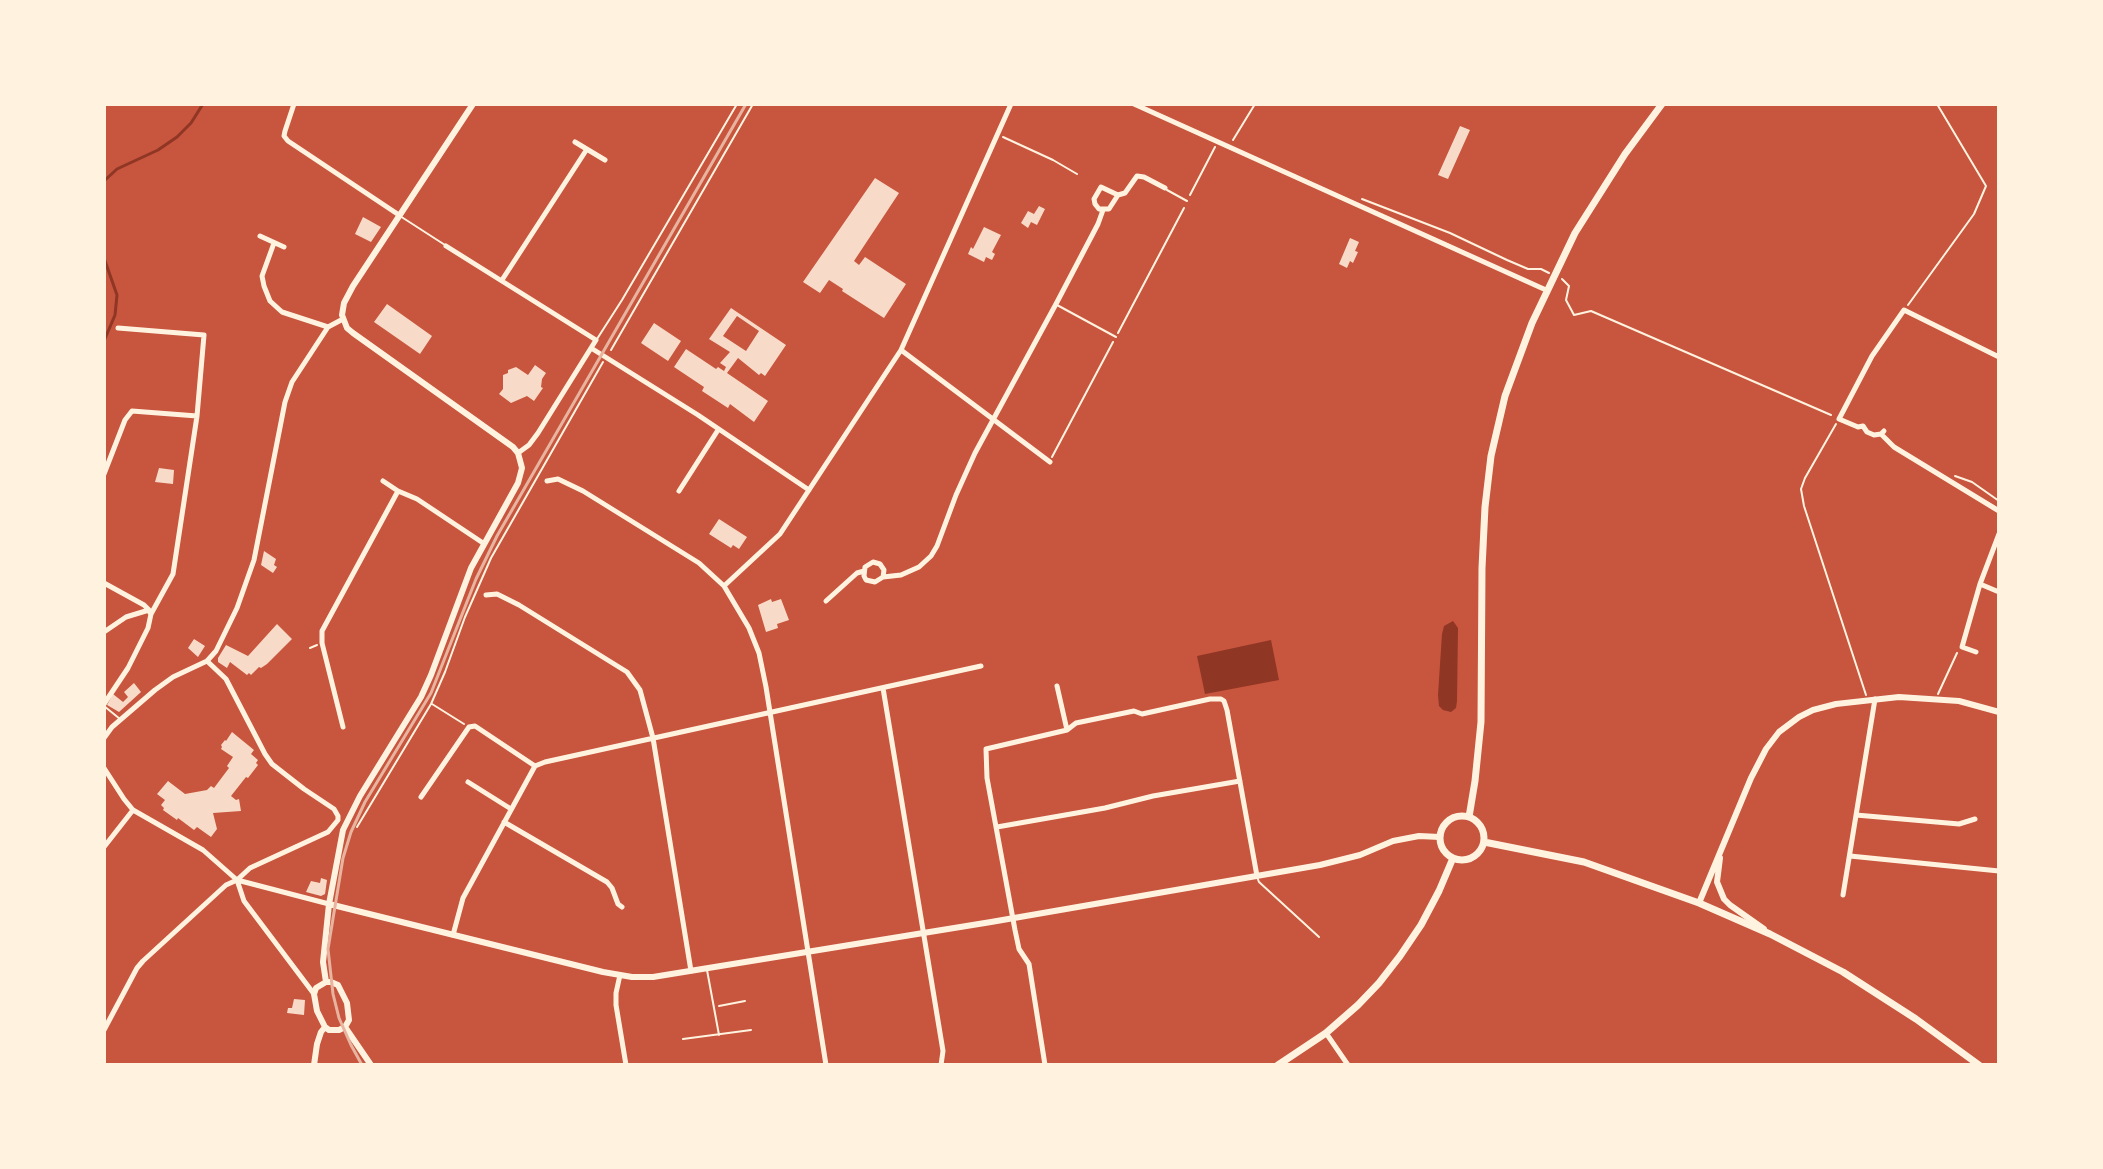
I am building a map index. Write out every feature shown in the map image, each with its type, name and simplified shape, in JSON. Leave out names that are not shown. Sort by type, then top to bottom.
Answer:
[{"type":"main road","points":[[1469,817],[1481,722],[1483,532],[1491,456],[1505,396],[1546,290],[1587,212],[1662,104]]},
{"type":"main road","points":[[1459,816],[1469,817],[1481,826],[1484,842],[1480,851],[1472,857],[1463,860],[1453,858],[1445,852],[1440,837],[1442,827],[1459,816]]},
{"type":"main road","points":[[1484,842],[1584,862],[1699,903],[1770,934],[1855,980],[1979,1065]]},
{"type":"main road","points":[[1278,1065],[1326,1033],[1358,1005],[1400,956],[1421,925],[1453,858]]},
{"type":"street","points":[[294,104],[284,136],[288,141],[399,215]]},
{"type":"street","points":[[326,982],[323,962],[329,904],[340,839],[346,823],[421,697],[467,576],[518,483],[522,468],[518,453],[353,333],[343,319],[342,308],[353,286],[473,104]]},
{"type":"street","points":[[724,586],[780,534],[901,350],[1011,104]]},
{"type":"street","points":[[1134,104],[1546,290]]},
{"type":"street","points":[[575,142],[605,160]]},
{"type":"street","points":[[502,280],[587,149]]},
{"type":"street","points":[[1118,195],[1110,208],[1099,209],[1094,202],[1101,187],[1118,195],[1124,194],[1137,176],[1166,189]]},
{"type":"street","points":[[883,577],[882,567],[876,562],[869,563],[864,571],[870,582],[880,581],[883,577],[914,570],[931,556],[969,466],[1103,210]]},
{"type":"street","points":[[260,236],[284,247]]},
{"type":"street","points":[[274,243],[262,276],[270,301],[282,312],[328,327]]},
{"type":"street","points":[[446,246],[596,340],[538,433],[518,453]]},
{"type":"street","points":[[1999,357],[1904,310],[1872,356],[1839,419],[1863,426],[1870,434],[1882,432],[1894,447],[1999,511]]},
{"type":"street","points":[[104,738],[120,719],[173,677],[207,661],[216,651],[237,608],[254,560],[288,393],[297,373],[328,327],[343,319]]},
{"type":"street","points":[[104,705],[128,668],[148,628],[150,612],[173,574],[197,416],[204,335],[118,328]]},
{"type":"street","points":[[591,348],[809,490]]},
{"type":"street","points":[[901,350],[1050,462]]},
{"type":"street","points":[[104,474],[125,420],[132,411],[197,416]]},
{"type":"street","points":[[679,491],[718,430]]},
{"type":"street","points":[[547,481],[558,479],[583,491],[699,563],[724,586],[749,628],[759,653],[770,713],[826,1065]]},
{"type":"street","points":[[383,481],[417,499],[483,543]]},
{"type":"street","points":[[343,727],[322,643],[322,631],[398,491]]},
{"type":"street","points":[[1976,652],[1962,647],[1980,584],[1999,534]]},
{"type":"street","points":[[826,601],[857,573],[864,571]]},
{"type":"street","points":[[104,583],[144,605],[150,612]]},
{"type":"street","points":[[1980,584],[1999,592]]},
{"type":"street","points":[[486,595],[497,594],[508,598],[627,672],[636,682],[644,697],[653,738],[692,972]]},
{"type":"street","points":[[104,632],[120,619],[150,612]]},
{"type":"street","points":[[104,1030],[143,961],[226,885],[255,865],[328,832],[338,820],[337,812],[272,764],[226,679],[207,661]]},
{"type":"street","points":[[421,797],[469,727],[475,726],[535,766],[981,666]]},
{"type":"street","points":[[1057,686],[1067,730]]},
{"type":"street","points":[[883,688],[943,1051],[941,1065]]},
{"type":"street","points":[[1699,903],[1766,749],[1779,732],[1799,717],[1836,704],[1913,697],[1959,701],[1999,712]]},
{"type":"street","points":[[1045,1065],[1029,964],[1019,949],[1013,918],[987,778],[986,749],[1067,730],[1076,723],[1221,699],[1227,706],[1257,876]]},
{"type":"street","points":[[1843,895],[1875,699]]},
{"type":"street","points":[[453,935],[463,898],[535,766]]},
{"type":"street","points":[[104,768],[133,810],[203,850],[237,880],[620,975],[653,977],[1257,876],[1344,860],[1403,839],[1440,837]]},
{"type":"street","points":[[997,827],[1240,781]]},
{"type":"street","points":[[468,782],[511,809]]},
{"type":"street","points":[[104,847],[133,810]]},
{"type":"street","points":[[1856,815],[1959,824],[1975,819]]},
{"type":"street","points":[[504,822],[607,882],[622,907]]},
{"type":"street","points":[[1721,850],[1717,882],[1724,899],[1770,934]]},
{"type":"street","points":[[1850,856],[1999,871]]},
{"type":"street","points":[[237,880],[244,901],[314,994]]},
{"type":"street","points":[[620,975],[616,1005],[626,1065]]},
{"type":"street","points":[[326,982],[334,982],[342,991],[350,1014],[345,1027],[335,1031],[325,1027],[314,1000],[316,988],[326,982]]},
{"type":"street","points":[[314,1065],[317,1044],[325,1027]]},
{"type":"street","points":[[345,1027],[371,1065]]},
{"type":"street","points":[[1326,1033],[1348,1065]]},
{"type":"lane","points":[[596,340],[737,104]]},
{"type":"lane","points":[[1166,189],[1187,201]]},
{"type":"lane","points":[[399,215],[446,246]]},
{"type":"lane","points":[[1056,304],[1116,337]]},
{"type":"lane","points":[[104,705],[120,719]]},
{"type":"lane","points":[[1257,876],[1259,882],[1319,937]]},
{"type":"lane","points":[[707,969],[719,1035]]},
{"type":"lane","points":[[683,1039],[751,1030]]},
{"type":"path","points":[[609,352],[753,104]]},
{"type":"path","points":[[1230,146],[1255,104]]},
{"type":"path","points":[[1904,310],[1974,214],[1986,186],[1937,104]]},
{"type":"path","points":[[998,134],[1077,174]]},
{"type":"path","points":[[1050,462],[1215,147]]},
{"type":"path","points":[[1359,198],[1567,282],[1566,300],[1574,315],[1591,311],[1839,419],[1801,489],[1804,506],[1875,699]]},
{"type":"path","points":[[1937,699],[1953,658],[1962,647]]},
{"type":"path","points":[[431,704],[469,727]]},
{"type":"path","points":[[714,1007],[745,1001]]},
{"type":"shaded area","points":[[1453,621],[1458,628],[1457,701],[1456,708],[1451,712],[1439,706],[1438,695],[1442,634],[1444,626]]},
{"type":"shaded area","points":[[1271,640],[1279,680],[1205,694],[1197,656]]},
{"type":"building","points":[[1460,126],[1470,130],[1448,179],[1438,175]]},
{"type":"building","points":[[875,178],[899,193],[854,261],[859,265],[865,257],[906,284],[884,318],[829,280],[820,293],[803,282]]},
{"type":"building","points":[[1039,206],[1045,209],[1037,225],[1031,222],[1028,228],[1021,223],[1028,211],[1034,214]]},
{"type":"building","points":[[363,217],[381,227],[371,242],[355,234]]},
{"type":"building","points":[[984,227],[1001,235],[992,252],[995,254],[992,260],[986,257],[984,262],[968,254]]},
{"type":"building","points":[[1350,238],[1359,242],[1355,251],[1358,252],[1347,268],[1339,264]]},
{"type":"building","points":[[387,304],[432,336],[420,354],[374,322]]},
{"type":"building","points":[[731,308],[786,345],[765,376],[759,375],[738,358],[727,373],[768,401],[754,422],[730,404],[728,408],[702,391],[704,387],[674,367],[686,349],[724,371],[726,367],[720,363],[730,352],[709,339]],"holes":[[[737,316],[759,331],[746,351],[723,336]]]},
{"type":"building","points":[[654,323],[681,341],[668,361],[641,343]]},
{"type":"building","points":[[535,365],[546,373],[542,379],[543,388],[534,401],[527,396],[511,403],[499,394],[503,389],[503,375],[508,370],[516,367],[528,375]]},
{"type":"building","points":[[159,468],[174,470],[173,484],[155,482]]},
{"type":"building","points":[[719,519],[747,537],[739,549],[733,545],[731,548],[709,534]]},
{"type":"building","points":[[264,551],[276,559],[274,565],[277,567],[273,573],[261,565]]},
{"type":"building","points":[[771,599],[772,602],[781,599],[789,620],[766,632],[758,605]]},
{"type":"building","points":[[277,624],[292,639],[251,675],[230,662],[227,668],[218,662],[226,645],[248,656]]},
{"type":"building","points":[[194,639],[205,646],[198,657],[188,648]]},
{"type":"building","points":[[134,683],[141,692],[119,712],[107,705],[113,694],[123,702],[128,697],[124,692]]},
{"type":"building","points":[[232,732],[254,750],[251,754],[258,760],[258,765],[231,796],[239,799],[241,811],[213,813],[217,829],[211,837],[163,810],[161,805],[165,800],[157,794],[168,781],[185,794],[207,790],[211,786],[214,788],[233,757],[221,749]]},
{"type":"building","points":[[321,878],[327,880],[325,894],[321,896],[306,892],[311,881],[320,883]]},
{"type":"building","points":[[294,999],[305,1000],[304,1015],[287,1013]]},
{"type":"waterway","points":[[104,181],[117,169],[158,150],[177,137],[203,104]]},
{"type":"waterway","points":[[104,258],[117,295],[115,315],[104,341]]},
{"type":"railway","points":[[362,1065],[339,1018],[328,949],[343,858],[351,832],[365,802],[431,693],[476,579],[497,536],[746,104]]}]
